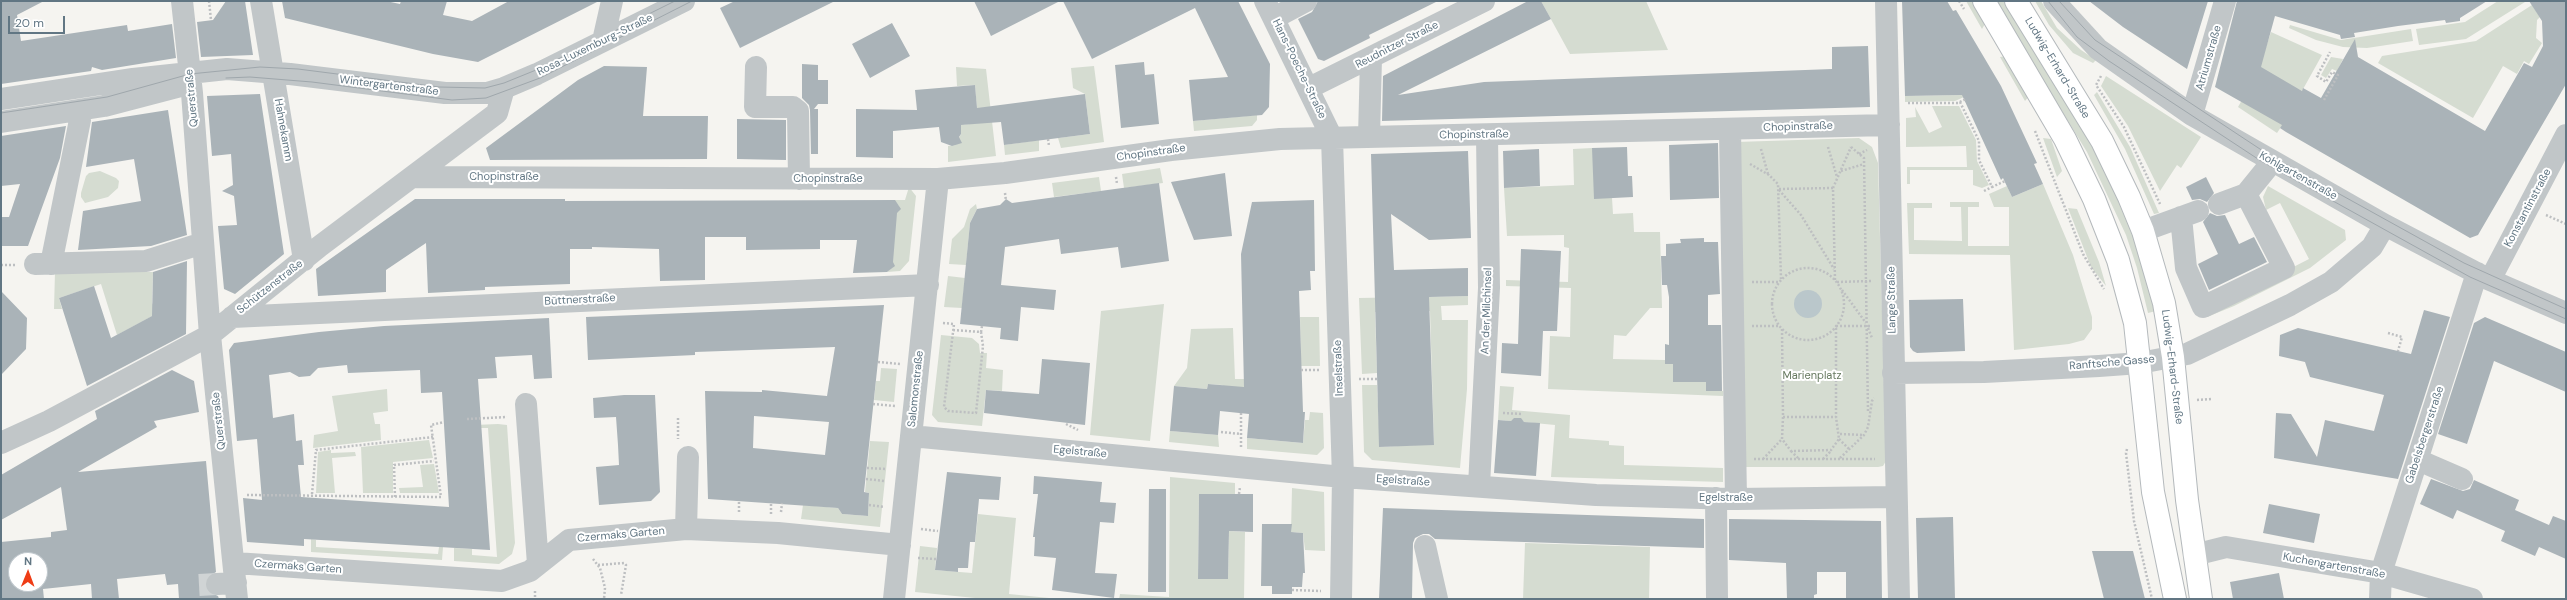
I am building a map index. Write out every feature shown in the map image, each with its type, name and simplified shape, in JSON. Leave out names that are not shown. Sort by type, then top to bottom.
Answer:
[{"type":"main road","points":[[1984,1],[2065,139],[2094,199],[2118,260],[2135,323],[2153,492],[2175,599]]},
{"type":"main road","name":"Ludwig-Erhard-Straße","points":[[2016,1],[2102,141],[2129,197],[2143,231],[2164,303],[2173,357],[2194,555],[2201,599]]},
{"type":"street","name":"Querstraße","points":[[182,1],[190,78],[231,582]]},
{"type":"street","name":"Hahnekamm","points":[[261,1],[304,260]]},
{"type":"street","points":[[603,41],[612,1]]},
{"type":"street","name":"Rosa-Luxemburg-Straße","points":[[504,88],[684,1]]},
{"type":"street","points":[[1270,10],[1306,1]]},
{"type":"street","name":"Reudnitzer Straße","points":[[1309,88],[1484,1]]},
{"type":"street","name":"Lange Straße","points":[[1886,1],[1899,599]]},
{"type":"street","name":"Kohlgartenstraße","points":[[2054,1],[2098,49],[2192,115],[2272,162],[2385,225],[2484,276],[2566,313]]},
{"type":"street","name":"Atriumstraße","points":[[2192,115],[2225,1]]},
{"type":"street","name":"Hans-Poeche-Straße","points":[[1270,10],[1332,138]]},
{"type":"street","points":[[1369,137],[1371,58]]},
{"type":"street","points":[[756,67],[755,107],[793,107],[798,111],[799,179]]},
{"type":"street","name":"Wintergartenstraße","points":[[190,78],[227,74],[273,74],[462,95],[504,88]]},
{"type":"street","points":[[1,100],[190,78]]},
{"type":"street","points":[[1,122],[104,106],[190,78]]},
{"type":"street","name":"Schützenstraße","points":[[1,444],[48,421],[210,335],[304,260],[343,220],[414,177],[497,113],[504,88]]},
{"type":"street","points":[[80,120],[43,264],[146,261],[203,243]]},
{"type":"street","name":"Chopinstraße","points":[[414,177],[938,179],[1005,174],[1171,150],[1280,139],[1889,125]]},
{"type":"street","points":[[1716,599],[1726,498],[1730,129]]},
{"type":"street","name":"An der Milchinsel","points":[[1479,486],[1489,288],[1487,135]]},
{"type":"street","name":"Konstantinstraße","points":[[2484,276],[2566,135]]},
{"type":"street","name":"Inselstraße","points":[[1332,138],[1343,476],[1334,595]]},
{"type":"street","points":[[2219,204],[2246,194],[2272,162]]},
{"type":"street","name":"Salomonstraße","points":[[894,599],[907,551],[911,436],[938,179]]},
{"type":"street","points":[[2143,231],[2189,214],[2186,268],[2203,307],[2284,268],[2246,194]]},
{"type":"street","name":"Ranftsche Gasse","points":[[1893,373],[1984,372],[2140,363],[2192,352],[2229,335],[2331,282],[2372,247],[2385,225]]},
{"type":"street","name":"Gabelsbergerstraße","points":[[2380,599],[2381,573],[2418,460],[2484,276]]},
{"type":"street","name":"Büttnerstraße","points":[[232,317],[928,285]]},
{"type":"street","points":[[527,410],[538,564]]},
{"type":"street","name":"Egelstraße","points":[[911,436],[1343,476],[1596,496],[1726,498],[1896,497]]},
{"type":"street","points":[[686,529],[688,457]]},
{"type":"street","points":[[2418,460],[2462,479]]},
{"type":"street","name":"Czermaks Garten","points":[[231,582],[502,581],[530,571],[569,540],[686,529],[778,533],[907,551]]},
{"type":"street","points":[[1425,546],[1436,599]]},
{"type":"street","name":"Kuchengartenstraße","points":[[2194,555],[2226,547],[2381,573],[2472,599]]},
{"type":"path","points":[[209,1],[211,20]]},
{"type":"path","points":[[1959,1],[1967,14]]},
{"type":"path","points":[[2324,100],[2338,76],[2332,72],[2326,82],[2317,76],[2330,52]]},
{"type":"path","points":[[1905,103],[1960,102],[1966,99]]},
{"type":"path","points":[[1960,102],[1979,141],[1979,160],[1992,187]]},
{"type":"path","points":[[2032,126],[2083,254]]},
{"type":"path","points":[[1821,147],[1836,147]]},
{"type":"path","points":[[1828,147],[1837,177]]},
{"type":"path","points":[[1839,459],[1864,435],[1868,427],[1864,158],[1851,147],[1843,147]]},
{"type":"path","points":[[1835,281],[1832,188],[1851,147]]},
{"type":"path","points":[[1754,149],[1768,149]]},
{"type":"path","points":[[1761,149],[1769,174]]},
{"type":"path","points":[[1859,154],[1867,150]]},
{"type":"path","points":[[1748,169],[1748,162],[1769,174],[1778,184],[1780,281],[1772,303],[1774,314],[1782,329],[1799,338],[1811,339],[1828,333],[1836,326],[1878,326]]},
{"type":"path","points":[[1840,171],[1864,164]]},
{"type":"path","points":[[1984,191],[2004,182]]},
{"type":"path","points":[[1779,189],[1832,188]]},
{"type":"path","points":[[1779,189],[1801,215],[1834,269]]},
{"type":"path","points":[[1749,289],[1749,282],[1780,281],[1797,269],[1810,268],[1824,272],[1835,281],[1857,308],[1875,344]]},
{"type":"path","points":[[1835,281],[1877,281]]},
{"type":"path","points":[[1823,459],[1839,439],[1840,434],[1836,417],[1836,326],[1844,306],[1840,288]]},
{"type":"path","points":[[1749,319],[1749,326],[1780,326]]},
{"type":"path","points":[[938,323],[954,324],[944,407],[948,411],[976,413],[982,346],[982,326]]},
{"type":"path","points":[[1782,329],[1782,439],[1799,459]]},
{"type":"path","points":[[953,330],[981,332]]},
{"type":"path","points":[[2388,332],[2402,336],[2398,351]]},
{"type":"path","points":[[878,362],[902,364]]},
{"type":"path","points":[[1301,370],[1324,369]]},
{"type":"path","points":[[1359,379],[1377,379]]},
{"type":"path","points":[[1868,412],[1872,401],[1880,394]]},
{"type":"path","points":[[2191,401],[2210,399]]},
{"type":"path","points":[[873,404],[898,406]]},
{"type":"path","points":[[467,419],[527,410]]},
{"type":"path","points":[[1241,413],[1241,452]]},
{"type":"path","points":[[1513,414],[1518,416],[1523,414]]},
{"type":"path","points":[[1783,417],[1836,417]]},
{"type":"path","points":[[262,494],[440,497],[431,425],[444,422]]},
{"type":"path","points":[[1066,424],[1080,430]]},
{"type":"path","points":[[1221,432],[1241,434]]},
{"type":"path","points":[[1840,434],[1864,435]]},
{"type":"path","points":[[312,494],[316,450],[433,437]]},
{"type":"path","points":[[1763,459],[1782,439]]},
{"type":"path","points":[[1839,439],[1849,449]]},
{"type":"path","points":[[1791,451],[1831,450]]},
{"type":"path","points":[[2126,453],[2134,521],[2152,599]]},
{"type":"path","points":[[1751,459],[1882,458]]},
{"type":"path","points":[[395,496],[394,465],[435,461]]},
{"type":"path","points":[[867,468],[891,470]]},
{"type":"path","points":[[866,479],[890,481]]},
{"type":"path","points":[[869,505],[887,508]]},
{"type":"path","points":[[916,528],[938,531]]},
{"type":"path","points":[[907,551],[936,559]]},
{"type":"path","points":[[589,553],[598,565],[606,588],[604,599]]},
{"type":"path","points":[[598,565],[624,563],[626,565],[621,595]]},
{"type":"path","points":[[535,588],[535,599]]},
{"type":"path","points":[[1292,590],[1334,595]]},
{"type":"green space","points":[[1541,1],[1646,1],[1668,50],[1570,54]]},
{"type":"green space","points":[[1966,1],[1974,1],[1986,22],[1982,29]]},
{"type":"green space","points":[[1994,1],[2006,1],[2091,140],[2111,178],[2138,245],[2156,311],[2148,313],[2137,268],[2126,235],[2087,152]]},
{"type":"green space","points":[[2035,1],[2041,1],[2057,28],[2081,50],[2096,60],[2093,63],[2073,53],[2049,25]]},
{"type":"green space","points":[[2498,1],[2525,2],[2466,39],[2419,45],[2416,29],[2465,22]]},
{"type":"green space","points":[[2532,5],[2540,17],[2537,20],[2536,38],[2542,43],[2529,64],[2524,61],[2517,74],[2503,66],[2473,118],[2378,63],[2382,56],[2476,41]]},
{"type":"green space","points":[[2290,25],[2341,40],[2411,29],[2413,41],[2367,48],[2343,47],[2316,40],[2289,28]]},
{"type":"green space","points":[[2271,32],[2322,55],[2302,91],[2258,71]]},
{"type":"green space","points":[[2007,56],[2030,95],[2025,101],[2000,57]]},
{"type":"green space","points":[[2331,57],[2343,59],[2337,71],[2332,69],[2326,78],[2321,75]]},
{"type":"green space","points":[[1094,66],[1104,142],[1061,148],[1058,138],[1090,134],[1085,94],[1073,88],[1071,68]]},
{"type":"green space","points":[[956,67],[986,69],[996,156],[948,162],[948,146],[955,145],[961,134],[961,125],[978,123],[975,85],[957,86]]},
{"type":"green space","points":[[2106,76],[2201,137],[2181,168],[2177,165],[2160,191],[2128,126],[2101,86]]},
{"type":"green space","points":[[2097,92],[2130,147],[2159,213],[2154,214],[2125,149],[2094,95]]},
{"type":"green space","points":[[1963,95],[1964,97],[1955,101],[1905,102],[1905,96]]},
{"type":"green space","points":[[2242,100],[2283,124],[2277,133],[2238,107]]},
{"type":"green space","points":[[1932,106],[1959,106],[1976,140],[1977,161],[1989,185],[1982,188],[1973,185],[1973,170],[1910,170],[1910,184],[1907,184],[1907,167],[1967,167],[1966,146],[1906,147],[1906,118],[1916,117],[1915,107],[1929,133],[1942,127]]},
{"type":"green space","points":[[1257,115],[1257,120],[1252,126],[1194,131],[1193,121]]},
{"type":"green space","name":"Marienplatz","points":[[1859,138],[1872,147],[1878,163],[1886,461],[1883,466],[1878,467],[1742,467],[1736,142]]},
{"type":"green space","points":[[2043,138],[2051,139],[2062,171],[2057,177]]},
{"type":"green space","points":[[1039,140],[1039,151],[1005,155],[1004,145]]},
{"type":"green space","points":[[1592,148],[1612,198],[1613,214],[1633,213],[1634,232],[1660,232],[1662,308],[1650,308],[1626,336],[1614,335],[1613,359],[1665,360],[1673,364],[1674,382],[1706,382],[1706,391],[1723,391],[1723,396],[1548,389],[1550,336],[1570,337],[1571,288],[1506,286],[1506,280],[1568,282],[1569,248],[1564,247],[1564,235],[1507,236],[1504,188],[1574,185],[1573,149]]},
{"type":"green space","points":[[1160,168],[1163,183],[1124,188],[1122,174]]},
{"type":"green space","points":[[100,171],[116,178],[119,181],[118,188],[108,197],[85,203],[81,197],[81,193],[86,176],[89,173]]},
{"type":"green space","points":[[1099,177],[1101,191],[1054,197],[1052,183]]},
{"type":"green space","points":[[2043,184],[2073,255],[2092,317],[2092,329],[2084,340],[2069,344],[2014,350],[2010,255],[1909,254],[1907,203],[1932,203],[1932,208],[1914,208],[1914,240],[1962,241],[1961,207],[1950,207],[1950,202],[1979,202],[1979,207],[1968,207],[1968,246],[2009,246],[2009,207],[1994,207],[1989,194],[2007,186],[2012,197]]},
{"type":"green space","points":[[2268,186],[2345,230],[2346,240],[2310,268],[2234,306],[2207,317],[2223,303],[2309,259],[2280,203],[2266,210],[2263,197]]},
{"type":"green space","points":[[909,187],[916,196],[909,261],[900,271],[887,272],[893,267],[893,213],[899,211],[899,206],[894,203],[894,200],[905,200]]},
{"type":"green space","points":[[976,204],[977,209],[970,223],[966,265],[949,264],[952,239],[964,227],[970,209]]},
{"type":"green space","points":[[2068,208],[2077,209],[2099,262],[2106,286],[2091,267]]},
{"type":"green space","points":[[55,272],[153,272],[152,303],[158,313],[117,335],[101,284],[59,298],[62,309],[54,309]]},
{"type":"green space","points":[[948,276],[965,278],[962,308],[944,307]]},
{"type":"green space","points":[[1468,296],[1468,305],[1441,306],[1442,320],[1468,320],[1467,389],[1460,468],[1372,460],[1364,452],[1362,385],[1377,385],[1380,447],[1434,444],[1430,311],[1375,312],[1377,373],[1362,374],[1359,298]]},
{"type":"green space","points":[[1164,304],[1150,441],[1090,435],[1101,311]]},
{"type":"green space","points":[[1300,317],[1319,317],[1320,366],[1301,366]]},
{"type":"green space","points":[[1233,328],[1235,379],[1252,379],[1250,407],[1222,385],[1208,384],[1207,389],[1174,386],[1187,368],[1191,329]]},
{"type":"green space","points":[[941,335],[972,338],[979,344],[980,353],[987,353],[986,368],[1003,370],[1002,391],[986,390],[982,426],[938,422],[932,415]]},
{"type":"green space","points":[[881,368],[897,369],[894,402],[874,400],[876,381],[880,381]]},
{"type":"green space","points":[[1500,386],[1514,387],[1512,410],[1570,415],[1569,438],[1609,441],[1609,445],[1624,446],[1624,465],[1723,468],[1723,482],[1551,477],[1555,425],[1524,422],[1518,418],[1511,421],[1498,420]]},
{"type":"green space","points":[[387,389],[388,411],[373,413],[375,424],[380,424],[381,440],[313,448],[314,435],[338,431],[332,396]]},
{"type":"green space","points":[[1310,412],[1323,413],[1324,448],[1317,455],[1247,449],[1247,438],[1303,443],[1305,420],[1309,420]]},
{"type":"green space","points":[[474,425],[507,425],[515,543],[512,554],[499,564],[454,561],[454,548],[472,549],[472,555],[497,557],[488,428],[474,428]]},
{"type":"green space","points":[[1170,431],[1218,435],[1219,447],[1169,442]]},
{"type":"green space","points":[[429,440],[433,458],[393,462],[393,493],[363,493],[361,447]]},
{"type":"green space","points":[[870,441],[889,442],[880,527],[801,519],[803,505],[838,508],[842,514],[868,516],[869,493],[865,492]]},
{"type":"green space","points":[[331,450],[331,453],[355,452],[356,456],[332,458],[335,493],[316,493],[318,452]]},
{"type":"green space","points":[[434,464],[439,493],[400,493],[399,488],[423,487],[420,465]]},
{"type":"green space","points":[[1170,477],[1235,483],[1235,494],[1199,494],[1198,579],[1228,579],[1229,531],[1245,532],[1244,599],[1119,599],[1120,594],[1169,597]]},
{"type":"green space","points":[[1292,488],[1324,492],[1325,551],[1305,550],[1303,533],[1291,532]]},
{"type":"green space","points":[[978,514],[1016,518],[1009,594],[1059,599],[985,599],[915,592],[920,546],[937,548],[935,570],[972,573]]},
{"type":"green space","points":[[311,539],[316,540],[316,547],[438,554],[439,547],[443,547],[442,560],[311,552]]},
{"type":"green space","points":[[1525,543],[1650,547],[1649,599],[1523,599]]},
{"type":"shaded area","points":[[1808,290],[1818,294],[1822,304],[1818,314],[1808,318],[1798,314],[1794,304],[1798,294]]},
{"type":"building","points":[[1,1],[44,1],[17,15],[21,41],[127,25],[128,31],[172,24],[176,58],[102,70],[92,67],[91,71],[1,84]]},
{"type":"building","points":[[226,1],[245,1],[253,55],[201,57],[197,22],[213,20]]},
{"type":"building","points":[[282,1],[386,1],[400,4],[401,1],[447,1],[443,15],[472,21],[509,1],[599,1],[478,62],[433,54],[285,18]]},
{"type":"building","points":[[735,1],[835,1],[740,48],[720,8]]},
{"type":"building","points":[[974,1],[1060,1],[991,36]]},
{"type":"building","points":[[1063,1],[1238,1],[1270,64],[1269,107],[1262,115],[1193,121],[1189,80],[1228,77],[1195,8],[1092,59]]},
{"type":"building","points":[[1318,1],[1438,1],[1369,35],[1370,38],[1324,61],[1318,59],[1298,19],[1312,12]]},
{"type":"building","points":[[1528,1],[1541,1],[1551,19],[1398,95],[1484,82],[1832,69],[1832,47],[1868,46],[1870,107],[1382,121],[1383,76]]},
{"type":"building","points":[[1902,1],[1947,1],[1953,11],[1956,10],[2001,86],[2037,163],[2034,164],[2043,184],[2012,197],[2003,178],[2001,180],[1962,95],[1905,96]]},
{"type":"building","points":[[2089,1],[2208,1],[2187,69],[2123,27]]},
{"type":"building","points":[[2237,1],[2487,1],[2460,18],[2460,21],[2446,23],[2445,20],[2398,26],[2354,33],[2355,37],[2341,39],[2340,35],[2275,16],[2261,67],[2302,91],[2303,88],[2321,98],[2355,39],[2358,57],[2485,131],[2524,63],[2532,67],[2543,46],[2542,21],[2529,1],[2566,1],[2566,84],[2478,235],[2470,238],[2286,132],[2280,128],[2282,125],[2215,87]]},
{"type":"building","points":[[892,23],[910,56],[870,78],[852,44]]},
{"type":"building","points":[[1144,62],[1145,75],[1154,74],[1159,124],[1121,128],[1115,65]]},
{"type":"building","points":[[802,64],[818,65],[818,80],[828,80],[828,104],[818,104],[814,109],[818,109],[818,154],[811,154],[810,110],[809,105],[802,98]]},
{"type":"building","points":[[604,66],[647,67],[643,116],[708,116],[707,159],[490,160],[486,148],[578,80]]},
{"type":"building","points":[[975,85],[977,108],[1085,94],[1090,134],[1004,145],[1001,122],[961,125],[961,134],[959,137],[962,143],[952,146],[941,142],[939,127],[893,131],[893,158],[856,157],[856,109],[917,110],[915,90]]},
{"type":"building","points":[[260,94],[284,254],[235,294],[224,289],[218,226],[237,225],[234,196],[222,191],[233,185],[231,154],[212,156],[207,96]]},
{"type":"building","points":[[168,110],[187,235],[151,246],[78,250],[83,211],[141,201],[134,159],[86,167],[92,122]]},
{"type":"building","points":[[737,119],[786,120],[786,160],[737,159]]},
{"type":"building","points":[[66,126],[60,158],[28,246],[1,246],[1,217],[9,217],[20,184],[1,186],[1,136]]},
{"type":"building","points":[[1718,143],[1719,198],[1670,200],[1669,145]]},
{"type":"building","points":[[1627,147],[1628,176],[1632,176],[1633,197],[1594,199],[1592,148]]},
{"type":"building","points":[[1539,149],[1540,186],[1504,188],[1503,151]]},
{"type":"building","points":[[1468,151],[1471,238],[1429,240],[1391,214],[1394,270],[1468,268],[1468,296],[1429,297],[1434,445],[1379,447],[1371,154]]},
{"type":"building","points":[[1225,173],[1232,236],[1194,240],[1171,182]]},
{"type":"building","points":[[2206,177],[2214,193],[2207,202],[2200,199],[2192,200],[2186,187]]},
{"type":"building","points":[[1159,183],[1169,261],[1121,268],[1118,247],[1061,254],[1059,239],[1005,247],[1001,285],[1056,290],[1054,310],[1021,307],[1018,341],[1000,339],[1001,328],[960,324],[970,223],[977,209],[1000,205],[1006,199],[1012,203]]},
{"type":"building","points":[[415,199],[565,199],[565,201],[895,200],[901,209],[897,213],[893,262],[895,266],[887,272],[853,273],[857,240],[820,240],[820,249],[746,250],[746,237],[705,237],[705,280],[660,281],[659,249],[592,247],[592,249],[570,249],[570,284],[485,287],[485,290],[428,293],[426,243],[386,270],[386,292],[318,296],[316,269]]},
{"type":"building","points":[[1314,200],[1315,271],[1310,271],[1311,290],[1299,291],[1303,412],[1305,412],[1303,443],[1247,438],[1249,414],[1220,411],[1218,435],[1170,431],[1174,386],[1207,389],[1208,384],[1244,387],[1241,254],[1252,202]]},
{"type":"building","points":[[2210,213],[2217,216],[2225,215],[2239,244],[2254,237],[2267,262],[2209,290],[2198,264],[2218,254],[2203,222]]},
{"type":"building","points":[[1704,238],[1704,242],[1718,242],[1720,294],[1708,295],[1708,325],[1721,325],[1722,391],[1706,391],[1706,382],[1673,382],[1673,364],[1665,364],[1665,344],[1669,345],[1669,297],[1667,285],[1662,285],[1661,256],[1666,256],[1666,244],[1681,243],[1680,239]]},
{"type":"building","points":[[1521,249],[1561,251],[1557,331],[1543,331],[1541,376],[1501,373],[1502,343],[1518,344]]},
{"type":"building","points":[[187,261],[186,334],[87,386],[59,298],[94,286],[111,338],[152,316],[153,272]]},
{"type":"building","points":[[1,291],[27,318],[26,349],[1,375]]},
{"type":"building","points":[[1963,299],[1965,351],[1917,353],[1913,351],[1910,347],[1909,300]]},
{"type":"building","points":[[884,305],[864,492],[869,493],[868,516],[842,514],[838,508],[708,499],[705,391],[762,392],[762,390],[827,396],[835,347],[695,352],[695,355],[588,360],[586,317]],"holes":[[[754,416],[829,422],[825,455],[753,448]]]},
{"type":"building","points":[[2424,310],[2450,317],[2398,479],[2274,458],[2276,413],[2291,414],[2317,457],[2325,420],[2374,431],[2384,395],[2310,377],[2305,362],[2279,356],[2280,335],[2298,328],[2411,354]]},
{"type":"building","points":[[2485,317],[2566,352],[2566,392],[2494,361],[2467,444],[2438,434],[2474,323]]},
{"type":"building","points":[[549,318],[552,378],[534,379],[532,355],[495,357],[497,378],[478,379],[490,550],[304,539],[304,546],[247,542],[243,498],[262,500],[257,439],[237,441],[229,350],[234,343],[319,332],[384,326]],"holes":[[[347,365],[348,373],[420,370],[421,393],[442,392],[449,507],[301,497],[298,465],[304,465],[302,440],[296,441],[294,414],[273,418],[269,375],[290,372],[299,377],[310,376],[318,368]]]},
{"type":"building","points":[[1042,359],[1090,363],[1085,425],[984,413],[986,390],[1039,394]]},
{"type":"building","points":[[172,370],[194,381],[199,412],[154,421],[157,427],[78,472],[206,461],[216,572],[206,578],[205,585],[207,591],[218,596],[219,599],[179,599],[178,584],[167,585],[165,574],[117,579],[119,599],[92,599],[91,584],[48,588],[48,552],[8,552],[8,592],[43,592],[44,599],[1,599],[1,542],[51,537],[51,532],[67,530],[61,487],[1,520],[1,475],[97,419],[95,411]]},
{"type":"building","points":[[624,395],[655,395],[660,492],[651,501],[599,505],[596,467],[619,465],[618,445],[616,417],[594,418],[593,398]]},
{"type":"building","points":[[1514,418],[1521,418],[1524,422],[1540,423],[1536,476],[1494,473],[1498,420],[1511,421]]},
{"type":"building","points":[[947,472],[1001,477],[999,500],[979,499],[975,542],[970,542],[968,568],[958,568],[958,572],[935,570]]},
{"type":"building","points":[[1034,476],[1102,482],[1100,502],[1116,503],[1114,523],[1100,522],[1095,573],[1117,574],[1114,598],[1052,590],[1056,558],[1034,556],[1035,537],[1033,537],[1038,494],[1033,494]]},
{"type":"building","points":[[2431,479],[2463,491],[2470,489],[2474,480],[2519,500],[2515,510],[2549,525],[2553,516],[2566,521],[2566,559],[2539,547],[2535,556],[2501,541],[2505,531],[2457,510],[2453,519],[2420,504]]},
{"type":"building","points":[[1149,489],[1166,489],[1166,592],[1148,592]]},
{"type":"building","points":[[1199,494],[1253,494],[1253,532],[1229,531],[1228,579],[1198,579]]},
{"type":"building","points":[[2269,504],[2320,514],[2314,543],[2263,533]]},
{"type":"building","points":[[1383,508],[1704,519],[1704,548],[1435,539],[1429,534],[1423,534],[1415,538],[1413,543],[1412,599],[1379,599]]},
{"type":"building","points":[[1953,517],[1955,599],[1918,599],[1916,518]]},
{"type":"building","points":[[1729,519],[1881,521],[1882,599],[1846,599],[1846,572],[1817,572],[1817,594],[1814,595],[1814,599],[1787,599],[1786,563],[1729,560]]},
{"type":"building","points":[[1262,524],[1292,524],[1291,532],[1303,533],[1305,573],[1303,573],[1302,587],[1292,587],[1292,594],[1272,594],[1272,586],[1261,586]]},
{"type":"building","points":[[2092,551],[2133,551],[2145,599],[2104,599]]},
{"type":"building","points":[[2279,573],[2284,599],[2233,599],[2230,582]]},
{"type":"tunnel","points":[[199,585],[217,584]]},
{"type":"tram line","points":[[1,113],[107,97],[190,74],[260,67],[298,69],[439,87],[485,88],[504,83],[536,70],[675,1]]},
{"type":"tram line","points":[[226,78],[250,77],[312,82],[452,100],[486,98],[540,78],[692,1]]},
{"type":"tram line","points":[[2048,1],[2077,37],[2109,61],[2261,161],[2470,277],[2566,319]]},
{"type":"tram line","points":[[2059,1],[2095,40],[2269,155],[2464,263],[2566,309]]}]
